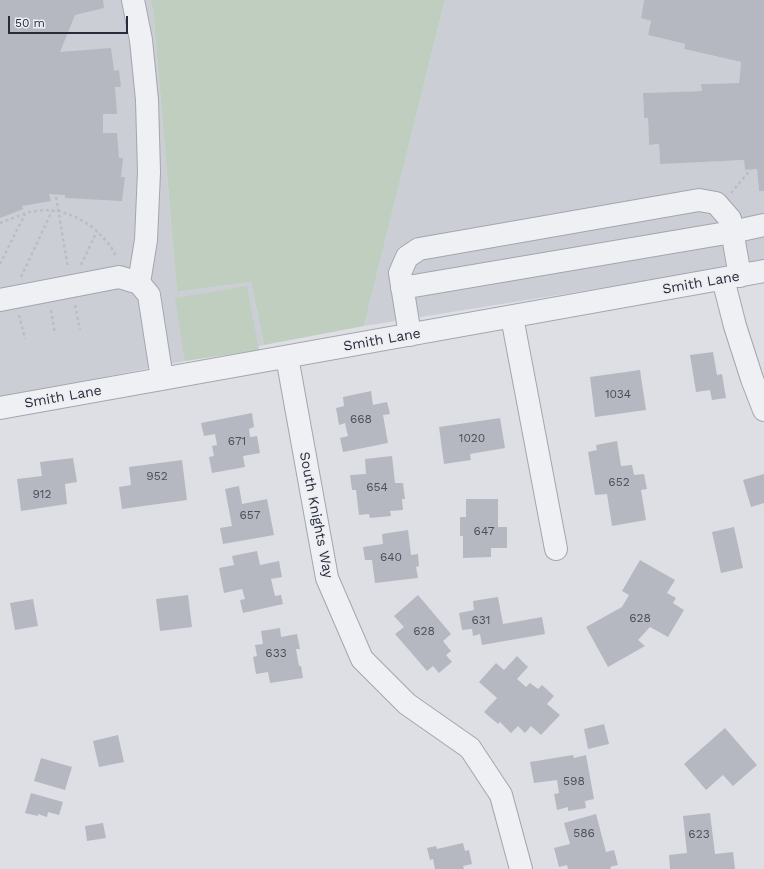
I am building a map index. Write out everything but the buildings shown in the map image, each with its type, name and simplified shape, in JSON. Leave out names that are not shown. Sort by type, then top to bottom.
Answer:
[{"type":"street","points":[[133,0],[141,40],[147,100],[149,172],[146,240],[139,283]]},
{"type":"street","points":[[410,335],[400,273],[407,257],[419,249],[699,200],[716,203],[730,219],[732,232],[732,278],[735,326],[752,379],[764,410]]},
{"type":"street","points":[[402,288],[764,226]]},
{"type":"street","name":"Smith Lane","points":[[0,408],[732,278],[764,271]]},
{"type":"street","points":[[0,300],[119,276],[139,283],[148,295],[162,379]]},
{"type":"street","points":[[512,317],[556,549]]},
{"type":"street","name":"South Knights Way","points":[[287,357],[327,578],[362,659],[406,704],[470,748],[501,795],[521,869]]},
{"type":"path","points":[[729,195],[751,169]]},
{"type":"path","points":[[56,197],[69,271]]},
{"type":"path","points":[[0,223],[25,214],[44,210],[59,211],[76,217],[97,231],[111,247],[119,262]]},
{"type":"path","points":[[20,279],[52,211]]},
{"type":"path","points":[[0,264],[25,214]]},
{"type":"path","points":[[79,269],[97,231]]},
{"type":"path","points":[[75,305],[80,330]]},
{"type":"path","points":[[51,310],[55,334]]},
{"type":"path","points":[[19,314],[25,339]]},
{"type":"shaded area","points":[[0,0],[150,0],[153,9],[177,292],[251,282],[264,345],[0,398]]},
{"type":"shaded area","points":[[445,0],[644,0],[641,18],[651,21],[648,35],[685,44],[684,49],[741,62],[739,83],[701,84],[702,91],[643,93],[644,117],[648,118],[649,145],[659,144],[660,163],[744,160],[745,170],[757,169],[759,191],[764,191],[764,262],[364,326]]},
{"type":"green space","points":[[150,0],[445,0],[364,326],[264,345],[251,282],[177,292],[153,9]]},
{"type":"green space","points":[[247,286],[259,350],[185,361],[175,298]]}]
